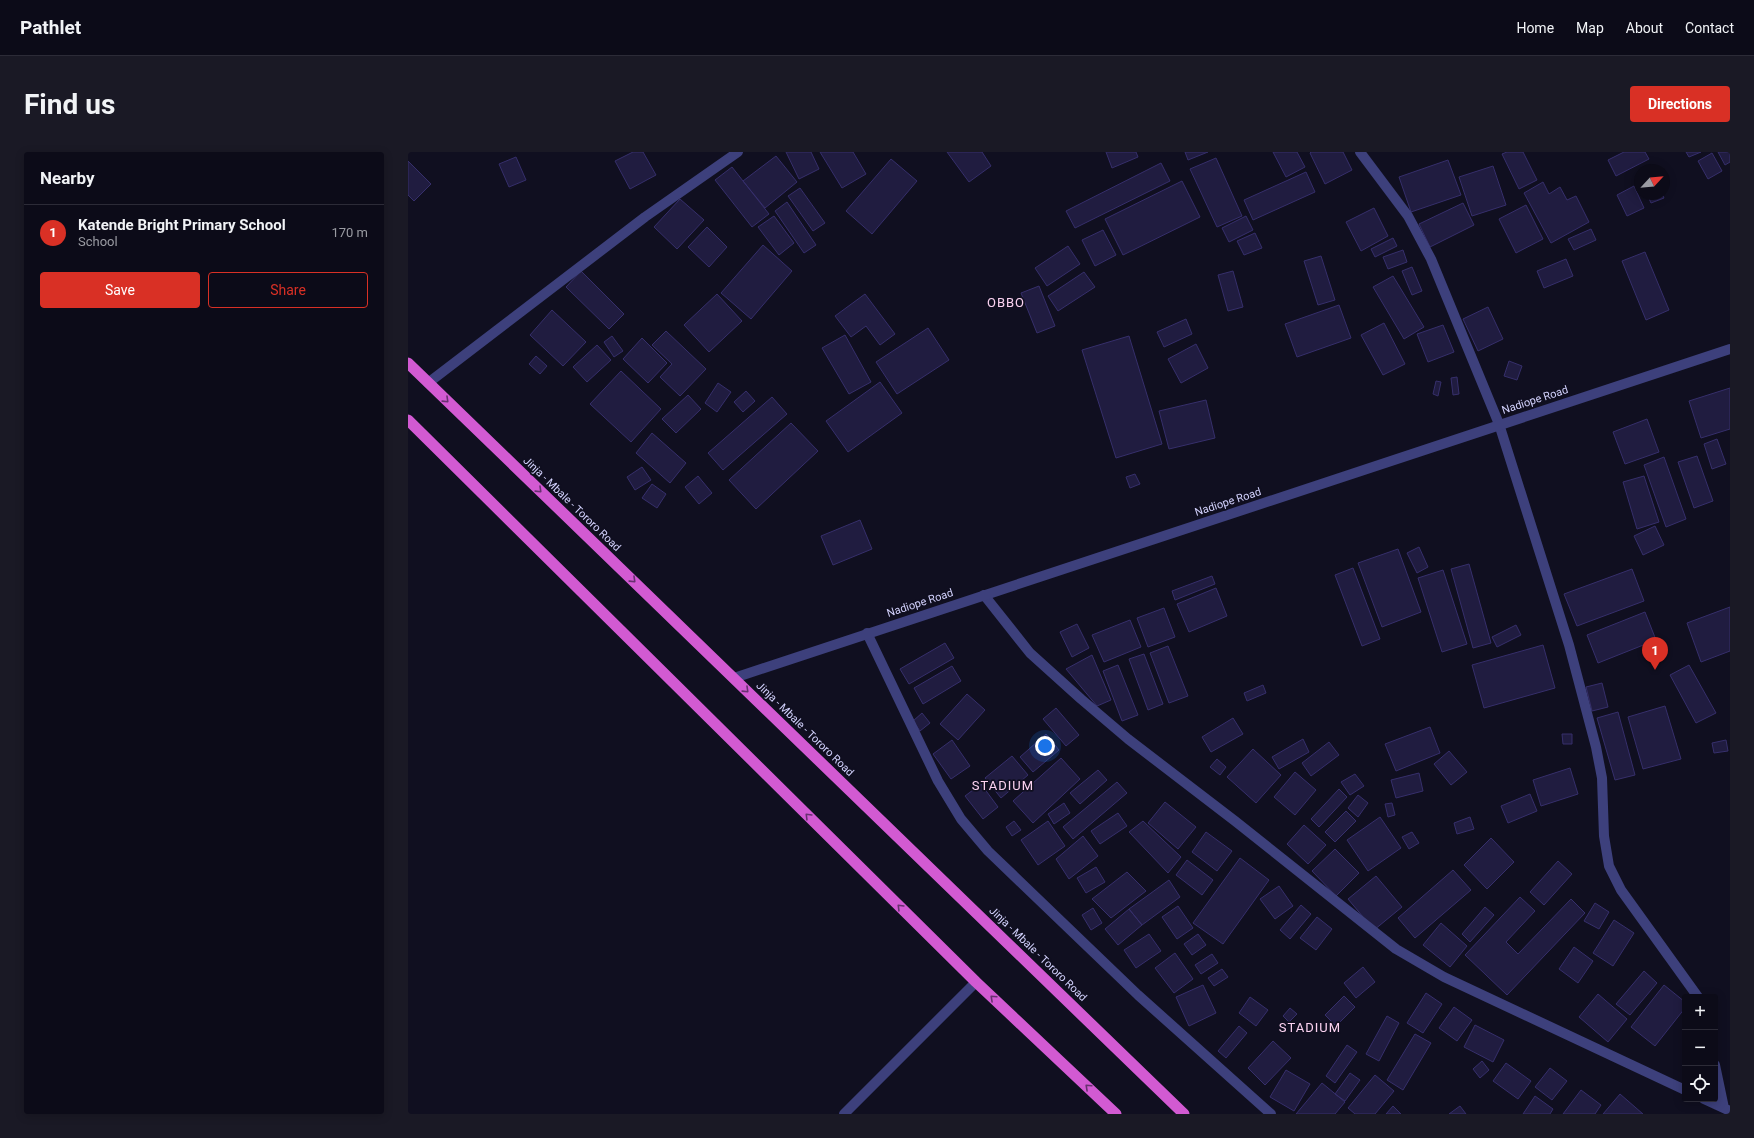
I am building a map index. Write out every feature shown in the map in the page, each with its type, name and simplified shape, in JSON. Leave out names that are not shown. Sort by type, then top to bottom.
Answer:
[{"type":"highway","name":"Jinja - Mbale - Tororo Road","points":[[408,362],[1184,1114]]},
{"type":"highway","points":[[408,420],[976,982],[1116,1114]]},
{"type":"street","points":[[428,382],[645,217],[738,152]]},
{"type":"street","points":[[1360,152],[1408,216],[1431,259],[1499,424],[1569,645],[1596,746],[1602,778],[1604,836],[1609,866],[1621,890],[1696,994]]},
{"type":"street","name":"Nadiope Road","points":[[734,678],[1499,424],[1730,349]]},
{"type":"street","points":[[984,595],[1030,653],[1081,699],[1128,739],[1235,821],[1396,949],[1444,977],[1682,1089]]},
{"type":"street","points":[[867,634],[938,781],[961,818],[988,851],[1138,995],[1271,1114]]},
{"type":"street","points":[[844,1114],[976,982]]},
{"type":"street","points":[[1715,1066],[1727,1110]]},
{"type":"street","points":[[1710,1102],[1727,1110]]},
{"type":"building","points":[[633,152],[643,152],[656,175],[630,189],[615,161]]},
{"type":"building","points":[[786,152],[811,152],[819,169],[799,179]]},
{"type":"building","points":[[820,152],[853,152],[866,174],[842,188]]},
{"type":"building","points":[[947,152],[982,152],[991,166],[969,182]]},
{"type":"building","points":[[1106,152],[1136,152],[1138,157],[1112,168]]},
{"type":"building","points":[[1185,152],[1208,152],[1188,160]]},
{"type":"building","points":[[1273,152],[1297,152],[1305,167],[1286,177]]},
{"type":"building","points":[[1343,152],[1352,170],[1325,184],[1310,153]]},
{"type":"building","points":[[1507,152],[1523,152],[1537,180],[1519,189],[1502,154]]},
{"type":"building","points":[[1624,152],[1645,152],[1649,159],[1639,164],[1634,164],[1634,167],[1616,176],[1608,160]]},
{"type":"building","points":[[1686,152],[1701,152],[1689,157]]},
{"type":"building","points":[[1718,152],[1730,152],[1730,162],[1725,165]]},
{"type":"building","points":[[1712,153],[1722,171],[1708,179],[1698,161]]},
{"type":"building","points":[[776,156],[797,182],[765,208],[743,181]]},
{"type":"building","points":[[516,157],[526,180],[509,187],[499,164]]},
{"type":"building","points":[[1216,158],[1242,216],[1217,227],[1190,169]]},
{"type":"building","points":[[891,159],[917,181],[872,234],[846,211]]},
{"type":"building","points":[[1448,160],[1461,195],[1411,212],[1399,177]]},
{"type":"building","points":[[408,161],[431,184],[414,201],[408,195]]},
{"type":"building","points":[[1161,163],[1170,181],[1075,228],[1066,211]]},
{"type":"building","points":[[1493,166],[1506,205],[1472,216],[1459,177]]},
{"type":"building","points":[[732,167],[769,214],[752,227],[715,180]]},
{"type":"building","points":[[1306,172],[1315,192],[1253,220],[1244,200]]},
{"type":"building","points":[[1182,181],[1200,217],[1123,255],[1105,219]]},
{"type":"building","points":[[1543,182],[1549,194],[1560,187],[1567,200],[1576,196],[1589,222],[1551,243],[1524,193]]},
{"type":"building","points":[[1634,186],[1634,200],[1640,200],[1644,208],[1627,216],[1617,195]]},
{"type":"building","points":[[800,188],[825,223],[813,231],[788,196]]},
{"type":"building","points":[[680,199],[704,220],[677,249],[654,227]]},
{"type":"building","points":[[1650,200],[1659,200],[1651,203]]},
{"type":"building","points":[[787,202],[816,245],[804,253],[775,211]]},
{"type":"building","points":[[1463,203],[1474,225],[1430,247],[1419,224]]},
{"type":"building","points":[[1526,205],[1543,239],[1516,253],[1499,219]]},
{"type":"building","points":[[1374,208],[1388,236],[1361,251],[1346,222]]},
{"type":"building","points":[[774,216],[794,243],[779,255],[758,227]]},
{"type":"building","points":[[1246,216],[1253,230],[1229,242],[1222,228]]},
{"type":"building","points":[[707,227],[727,247],[709,267],[688,247]]},
{"type":"building","points":[[1591,229],[1596,240],[1574,250],[1568,239]]},
{"type":"building","points":[[1103,230],[1116,255],[1095,266],[1082,240]]},
{"type":"building","points":[[1255,233],[1262,248],[1244,255],[1237,241]]},
{"type":"building","points":[[1393,238],[1397,246],[1375,257],[1371,249]]},
{"type":"building","points":[[763,245],[792,271],[751,319],[721,293]]},
{"type":"building","points":[[1068,246],[1080,264],[1047,286],[1035,268]]},
{"type":"building","points":[[1403,250],[1407,262],[1388,269],[1383,257]]},
{"type":"building","points":[[1645,252],[1669,310],[1646,320],[1622,261]]},
{"type":"building","points":[[1321,256],[1335,300],[1318,305],[1304,261]]},
{"type":"building","points":[[1566,259],[1573,276],[1544,288],[1537,271]]},
{"type":"building","points":[[1412,267],[1422,291],[1412,295],[1402,271]]},
{"type":"building","points":[[581,271],[624,314],[609,329],[566,287]]},
{"type":"building","points":[[1233,271],[1243,307],[1228,311],[1218,275]]},
{"type":"building","points":[[1084,272],[1095,287],[1058,311],[1048,296]]},
{"type":"building","points":[[1393,276],[1424,327],[1404,339],[1373,287]]},
{"type":"building","points":[[1039,286],[1055,326],[1037,333],[1021,293]]},
{"type":"building","points":[[717,294],[742,321],[709,352],[684,325]]},
{"type":"building","points":[[865,294],[895,334],[880,345],[866,326],[851,337],[835,316]]},
{"type":"building","points":[[1339,305],[1351,338],[1297,357],[1285,324]]},
{"type":"building","points":[[1488,307],[1503,339],[1478,351],[1463,319]]},
{"type":"building","points":[[552,310],[586,342],[563,366],[530,335]]},
{"type":"building","points":[[1186,319],[1192,334],[1164,347],[1157,332]]},
{"type":"building","points":[[1384,323],[1405,364],[1383,375],[1361,335]]},
{"type":"building","points":[[1443,325],[1454,352],[1428,362],[1417,334]]},
{"type":"building","points":[[928,328],[949,360],[897,394],[876,362]]},
{"type":"building","points":[[666,331],[706,369],[680,396],[660,377],[672,364],[652,345]]},
{"type":"building","points":[[845,335],[871,382],[849,394],[822,348]]},
{"type":"building","points":[[612,336],[623,351],[614,357],[604,342]]},
{"type":"building","points":[[1129,336],[1162,444],[1116,458],[1082,350]]},
{"type":"building","points":[[642,338],[667,363],[648,383],[623,359]]},
{"type":"building","points":[[1196,344],[1208,368],[1181,383],[1168,359]]},
{"type":"building","points":[[597,345],[611,360],[587,382],[573,367]]},
{"type":"building","points":[[536,356],[547,366],[540,374],[529,364]]},
{"type":"building","points":[[1509,361],[1522,366],[1517,380],[1504,376]]},
{"type":"building","points":[[621,371],[661,409],[631,442],[590,404]]},
{"type":"building","points":[[1457,377],[1459,394],[1453,395],[1451,378]]},
{"type":"building","points":[[1436,381],[1441,382],[1438,396],[1433,394]]},
{"type":"building","points":[[880,382],[902,413],[848,452],[826,421]]},
{"type":"building","points":[[718,383],[731,392],[717,412],[705,403]]},
{"type":"building","points":[[1730,388],[1730,429],[1701,438],[1689,401]]},
{"type":"building","points":[[746,391],[755,401],[743,412],[734,402]]},
{"type":"building","points":[[688,395],[701,409],[676,433],[662,419]]},
{"type":"building","points":[[772,397],[787,414],[723,470],[708,453]]},
{"type":"building","points":[[1206,400],[1215,438],[1169,449],[1159,411]]},
{"type":"building","points":[[1647,419],[1659,452],[1625,464],[1613,432]]},
{"type":"building","points":[[791,423],[818,451],[756,509],[729,480]]},
{"type":"building","points":[[652,433],[686,463],[670,483],[636,453]]},
{"type":"building","points":[[1717,439],[1726,464],[1712,469],[1704,444]]},
{"type":"building","points":[[1697,456],[1713,501],[1694,508],[1678,462]]},
{"type":"building","points":[[1664,457],[1686,519],[1666,527],[1644,465]]},
{"type":"building","points":[[642,467],[651,480],[635,490],[627,477]]},
{"type":"building","points":[[1135,474],[1140,484],[1130,488],[1126,477]]},
{"type":"building","points":[[698,476],[712,493],[699,504],[685,487]]},
{"type":"building","points":[[1644,476],[1659,522],[1637,529],[1623,482]]},
{"type":"building","points":[[652,484],[666,494],[657,508],[642,498]]},
{"type":"building","points":[[860,520],[872,549],[833,565],[821,536]]},
{"type":"building","points":[[1655,526],[1664,545],[1643,555],[1634,536]]},
{"type":"building","points":[[1419,547],[1428,567],[1417,573],[1407,553]]},
{"type":"building","points":[[1398,549],[1421,612],[1382,627],[1358,563]]},
{"type":"building","points":[[1469,564],[1491,643],[1473,648],[1451,569]]},
{"type":"building","points":[[1353,568],[1380,639],[1362,646],[1335,575]]},
{"type":"building","points":[[1632,569],[1644,601],[1577,626],[1564,594]]},
{"type":"building","points":[[1443,570],[1467,644],[1442,652],[1418,578]]},
{"type":"building","points":[[1212,576],[1215,584],[1175,600],[1172,591]]},
{"type":"building","points":[[1216,588],[1227,616],[1189,632],[1177,604]]},
{"type":"building","points":[[1730,607],[1730,651],[1701,662],[1687,623]]},
{"type":"building","points":[[1164,608],[1175,637],[1148,647],[1137,618]]},
{"type":"building","points":[[1645,612],[1656,640],[1598,663],[1587,635]]},
{"type":"building","points":[[1130,620],[1141,647],[1104,662],[1092,635]]},
{"type":"building","points":[[1077,624],[1089,648],[1072,657],[1060,632]]},
{"type":"building","points":[[1516,625],[1521,635],[1497,647],[1492,637]]},
{"type":"building","points":[[945,643],[954,658],[909,684],[900,669]]},
{"type":"building","points":[[1543,645],[1555,688],[1484,708],[1472,665]]},
{"type":"building","points":[[1168,646],[1188,696],[1169,703],[1150,653]]},
{"type":"building","points":[[1144,654],[1163,704],[1148,710],[1129,659]]},
{"type":"building","points":[[1092,655],[1111,700],[1097,706],[1066,669]]},
{"type":"building","points":[[1118,665],[1138,715],[1122,721],[1103,671]]},
{"type":"building","points":[[1689,665],[1716,713],[1696,723],[1670,675]]},
{"type":"building","points":[[952,666],[961,681],[923,704],[914,688]]},
{"type":"building","points":[[1602,683],[1608,707],[1592,711],[1586,687]]},
{"type":"building","points":[[1263,685],[1266,693],[1247,701],[1244,693]]},
{"type":"building","points":[[967,694],[985,710],[958,740],[940,724]]},
{"type":"building","points":[[1665,706],[1681,759],[1643,769],[1628,717]]},
{"type":"building","points":[[1056,708],[1079,735],[1066,746],[1043,719]]},
{"type":"building","points":[[1618,712],[1635,775],[1615,780],[1597,718]]},
{"type":"building","points":[[922,713],[930,723],[920,731],[913,721]]},
{"type":"building","points":[[1233,718],[1243,734],[1211,752],[1202,737]]},
{"type":"building","points":[[1430,727],[1440,753],[1396,771],[1385,744]]},
{"type":"building","points":[[1046,734],[1059,750],[1033,772],[1020,757]]},
{"type":"building","points":[[1562,734],[1572,734],[1572,744],[1563,744]]},
{"type":"building","points":[[1303,739],[1309,752],[1279,769],[1272,757]]},
{"type":"building","points":[[952,740],[970,766],[951,779],[933,754]]},
{"type":"building","points":[[1726,740],[1728,751],[1714,753],[1712,743]]},
{"type":"building","points":[[1329,742],[1339,755],[1311,776],[1302,763]]},
{"type":"building","points":[[1253,749],[1281,775],[1256,803],[1227,777]]},
{"type":"building","points":[[1449,751],[1467,772],[1451,785],[1434,764]]},
{"type":"building","points":[[1012,756],[1028,775],[1001,798],[985,778]]},
{"type":"building","points":[[1061,758],[1080,779],[1033,823],[1013,801]]},
{"type":"building","points":[[1217,759],[1226,767],[1220,775],[1210,767]]},
{"type":"building","points":[[1570,768],[1578,794],[1541,806],[1533,780]]},
{"type":"building","points":[[1098,770],[1107,780],[1080,804],[1070,793]]},
{"type":"building","points":[[1295,772],[1316,790],[1295,815],[1274,797]]},
{"type":"building","points":[[1419,773],[1423,791],[1396,798],[1391,780]]},
{"type":"building","points":[[1355,774],[1364,786],[1350,795],[1341,782]]},
{"type":"building","points":[[1117,782],[1127,793],[1073,839],[1063,827]]},
{"type":"building","points":[[981,784],[998,807],[983,819],[965,796]]},
{"type":"building","points":[[1339,789],[1347,797],[1319,827],[1311,819]]},
{"type":"building","points":[[1530,794],[1537,811],[1508,823],[1501,806]]},
{"type":"building","points":[[1358,795],[1368,803],[1358,817],[1348,808]]},
{"type":"building","points":[[1165,802],[1196,827],[1178,849],[1148,823]]},
{"type":"building","points":[[1064,803],[1070,813],[1054,824],[1048,814]]},
{"type":"building","points":[[1392,803],[1395,815],[1388,817],[1385,804]]},
{"type":"building","points":[[1346,811],[1356,821],[1335,842],[1325,832]]},
{"type":"building","points":[[1118,813],[1127,826],[1100,844],[1091,831]]},
{"type":"building","points":[[1380,817],[1401,848],[1368,871],[1347,840]]},
{"type":"building","points":[[1470,817],[1474,829],[1457,834],[1454,823]]},
{"type":"building","points":[[1014,821],[1021,830],[1012,836],[1006,827]]},
{"type":"building","points":[[1048,821],[1065,846],[1038,865],[1021,840]]},
{"type":"building","points":[[1143,821],[1181,857],[1168,873],[1129,832]]},
{"type":"building","points":[[1304,825],[1326,845],[1308,864],[1287,844]]},
{"type":"building","points":[[1206,832],[1232,851],[1217,871],[1192,852]]},
{"type":"building","points":[[1412,832],[1419,843],[1409,849],[1402,837]]},
{"type":"building","points":[[1083,836],[1098,856],[1069,879],[1056,859]]},
{"type":"building","points":[[1491,838],[1514,862],[1487,889],[1464,865]]},
{"type":"building","points":[[1335,849],[1359,873],[1336,896],[1312,871]]},
{"type":"building","points":[[1240,858],[1269,880],[1223,944],[1193,923]]},
{"type":"building","points":[[1187,860],[1213,880],[1202,895],[1176,875]]},
{"type":"building","points":[[1558,861],[1572,874],[1544,905],[1530,892]]},
{"type":"building","points":[[1096,867],[1105,882],[1086,893],[1077,878]]},
{"type":"building","points":[[1453,870],[1471,890],[1415,938],[1398,918]]},
{"type":"building","points":[[1127,872],[1146,891],[1111,918],[1092,899]]},
{"type":"building","points":[[1376,876],[1402,907],[1374,930],[1348,899]]},
{"type":"building","points":[[1169,880],[1180,897],[1142,925],[1129,909]]},
{"type":"building","points":[[1279,886],[1293,906],[1275,919],[1260,899]]},
{"type":"building","points":[[1520,897],[1535,911],[1506,942],[1518,954],[1571,899],[1585,913],[1507,995],[1465,955]]},
{"type":"building","points":[[1595,903],[1609,912],[1599,929],[1584,921]]},
{"type":"building","points":[[1301,905],[1311,914],[1290,939],[1280,930]]},
{"type":"building","points":[[1178,906],[1193,928],[1177,939],[1162,917]]},
{"type":"building","points":[[1485,907],[1494,915],[1470,942],[1462,934]]},
{"type":"building","points":[[1093,908],[1102,923],[1091,930],[1082,915]]},
{"type":"building","points":[[1129,909],[1142,925],[1118,945],[1105,929]]},
{"type":"building","points":[[1317,917],[1332,929],[1316,950],[1300,938]]},
{"type":"building","points":[[1614,920],[1634,933],[1613,966],[1593,953]]},
{"type":"building","points":[[1441,923],[1467,946],[1450,967],[1423,945]]},
{"type":"building","points":[[1149,934],[1161,951],[1136,968],[1124,950]]},
{"type":"building","points":[[1198,934],[1206,945],[1192,955],[1184,944]]},
{"type":"building","points":[[1574,947],[1593,961],[1578,983],[1559,969]]},
{"type":"building","points":[[1175,953],[1193,979],[1174,993],[1155,968]]},
{"type":"building","points":[[1212,954],[1218,963],[1201,974],[1195,965]]},
{"type":"building","points":[[1363,967],[1375,982],[1356,998],[1344,983]]},
{"type":"building","points":[[1222,969],[1228,977],[1214,986],[1208,978]]},
{"type":"building","points":[[1644,971],[1657,983],[1630,1015],[1616,1004]]},
{"type":"building","points":[[1203,985],[1216,1013],[1189,1026],[1176,997]]},
{"type":"building","points":[[1664,985],[1682,1000],[1682,1012],[1655,1046],[1631,1027]]},
{"type":"building","points":[[1426,993],[1442,1004],[1423,1033],[1407,1023]]},
{"type":"building","points":[[1598,994],[1627,1019],[1608,1042],[1579,1017]]},
{"type":"building","points":[[1344,996],[1355,1007],[1336,1026],[1325,1015]]},
{"type":"building","points":[[1250,997],[1268,1010],[1256,1026],[1239,1013]]},
{"type":"building","points":[[1454,1007],[1472,1020],[1457,1041],[1439,1028]]},
{"type":"building","points":[[1290,1008],[1297,1014],[1289,1022],[1283,1016]]},
{"type":"building","points":[[1387,1016],[1399,1023],[1379,1061],[1366,1054]]},
{"type":"building","points":[[1475,1025],[1504,1040],[1493,1062],[1464,1047]]},
{"type":"building","points":[[1239,1026],[1247,1033],[1226,1058],[1218,1051]]},
{"type":"building","points":[[1415,1034],[1431,1043],[1403,1090],[1387,1080]]},
{"type":"building","points":[[1273,1041],[1291,1058],[1265,1085],[1248,1068]]},
{"type":"building","points":[[1347,1045],[1357,1052],[1335,1083],[1326,1076]]},
{"type":"building","points":[[1482,1061],[1489,1070],[1480,1078],[1473,1069]]},
{"type":"building","points":[[1506,1063],[1531,1081],[1518,1099],[1493,1081]]},
{"type":"building","points":[[1550,1068],[1567,1081],[1552,1100],[1535,1087]]},
{"type":"building","points":[[1286,1070],[1310,1084],[1294,1111],[1270,1097]]},
{"type":"building","points":[[1350,1073],[1360,1080],[1345,1101],[1335,1094]]},
{"type":"building","points":[[1375,1075],[1394,1091],[1375,1114],[1355,1114],[1348,1108]]},
{"type":"building","points":[[1322,1083],[1345,1102],[1335,1114],[1296,1114]]},
{"type":"building","points":[[1581,1090],[1601,1105],[1595,1114],[1563,1114]]},
{"type":"building","points":[[1620,1094],[1643,1114],[1603,1114]]},
{"type":"building","points":[[1535,1096],[1553,1109],[1550,1114],[1523,1114]]},
{"type":"building","points":[[1393,1106],[1401,1114],[1386,1114]]},
{"type":"building","points":[[1460,1106],[1466,1114],[1449,1114]]},
{"type":"place","name":"Katende Bright Primary School","points":[[1655,670]]},
{"type":"district","name":"OBBO","points":[[1006,302]]},
{"type":"district","name":"STADIUM","points":[[1003,785]]},
{"type":"district","name":"STADIUM","points":[[1310,1027]]}]
